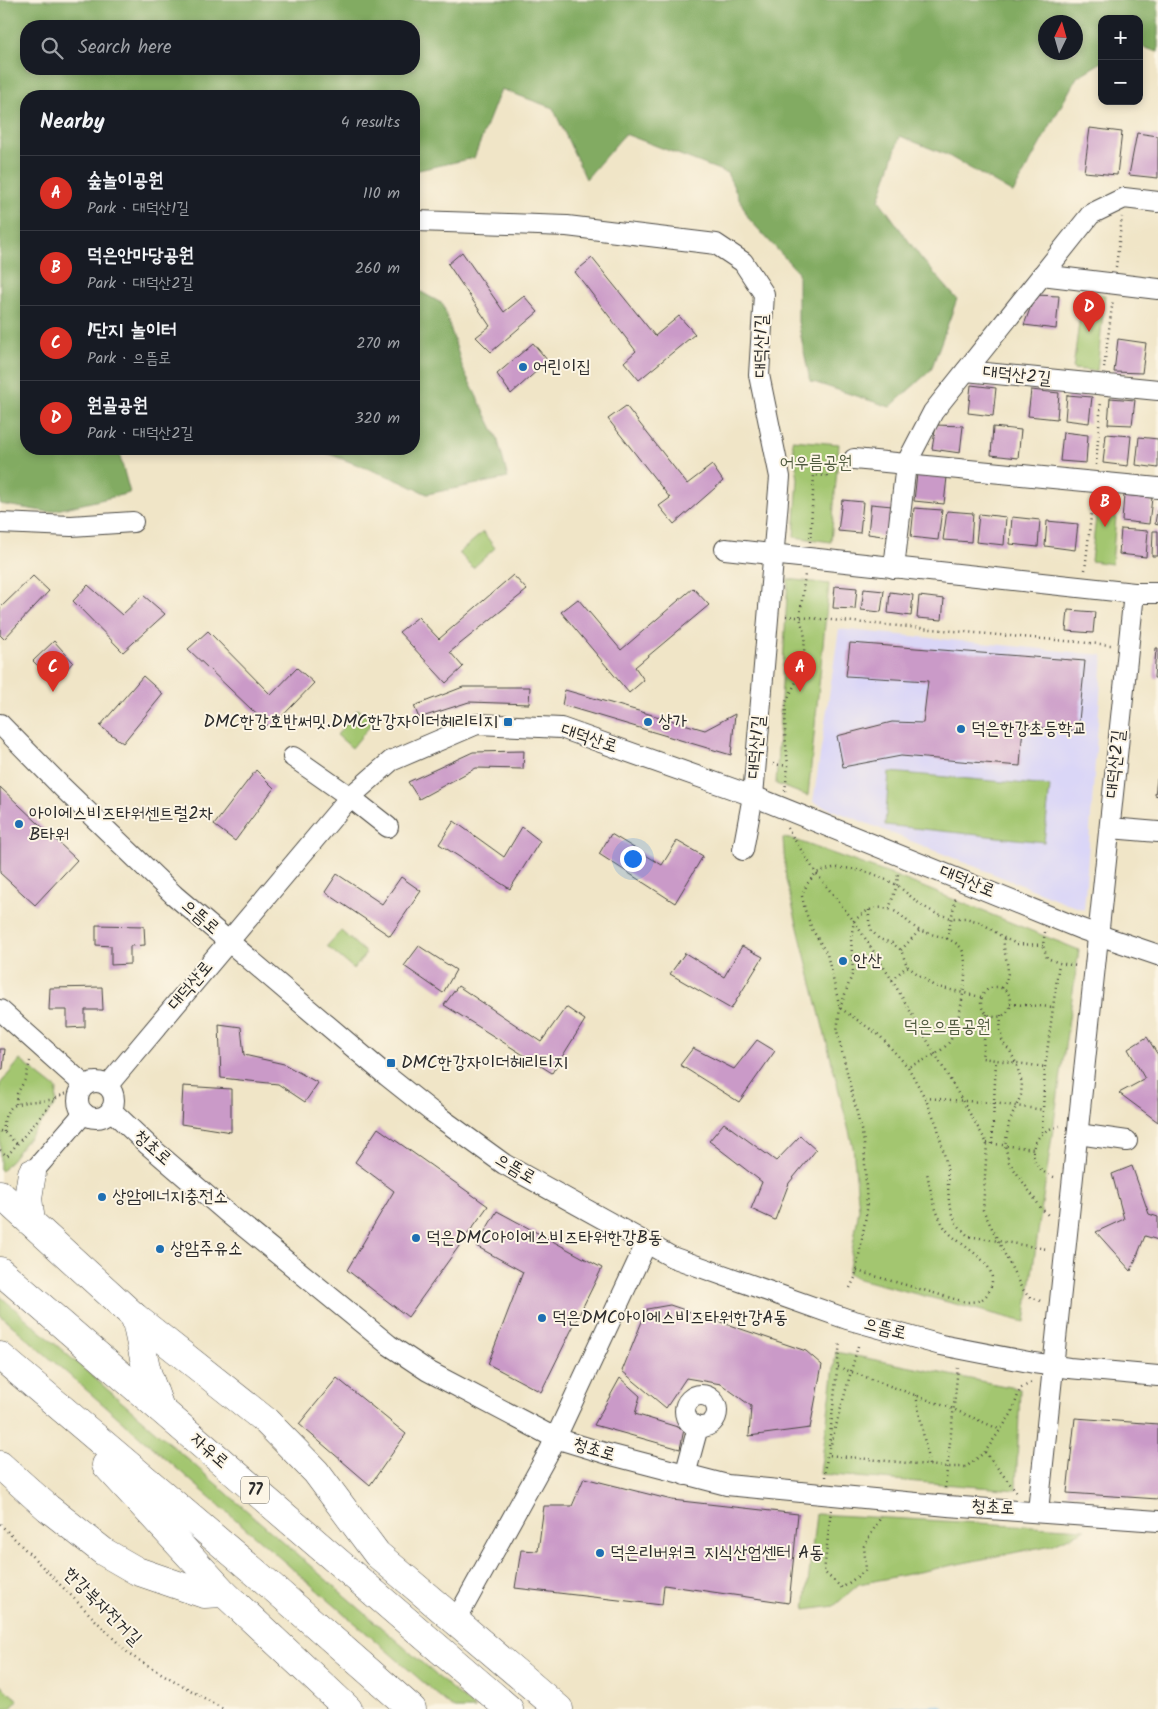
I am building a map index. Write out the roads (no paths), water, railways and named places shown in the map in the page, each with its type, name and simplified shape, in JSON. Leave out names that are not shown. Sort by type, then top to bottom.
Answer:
[{"type":"highway","points":[[0,1183],[12,1182],[32,1172]]},
{"type":"highway","points":[[31,1222],[28,1198],[32,1172]]},
{"type":"highway","points":[[0,1194],[135,1317],[266,1421],[316,1472],[377,1554],[559,1709]]},
{"type":"highway","name":"자유로","points":[[0,1271],[509,1709]]},
{"type":"highway","points":[[135,1317],[147,1372],[160,1409]]},
{"type":"highway","points":[[0,1356],[262,1578],[412,1709]]},
{"type":"highway","points":[[23,1376],[224,1593],[348,1709]]},
{"type":"highway","points":[[0,1465],[48,1508],[104,1552],[137,1571],[204,1594],[224,1593]]},
{"type":"street","name":"대덕산2길","points":[[894,568],[906,464],[933,412],[1092,214],[1124,198],[1158,202]]},
{"type":"street","name":"대덕산1길","points":[[420,221],[566,226],[716,244],[743,262],[764,294],[759,375],[780,477],[753,796],[743,850]]},
{"type":"street","points":[[1042,275],[1158,289]]},
{"type":"street","name":"대덕산2길","points":[[966,371],[1158,390]]},
{"type":"street","points":[[854,459],[1158,488]]},
{"type":"street","points":[[0,523],[71,526],[133,522]]},
{"type":"street","points":[[725,548],[1134,593],[1158,593]]},
{"type":"street","name":"대덕산2길","points":[[1069,1130],[1098,935],[1134,593]]},
{"type":"street","name":"으뜸로","points":[[0,724],[174,895],[387,1076],[504,1164],[646,1244],[672,1257],[847,1319],[941,1345],[1053,1366],[1158,1376]]},
{"type":"street","name":"대덕산로","points":[[108,1086],[350,798],[391,761],[477,724],[561,728],[753,796],[1098,935],[1158,955]]},
{"type":"street","points":[[293,757],[388,828]]},
{"type":"street","points":[[1110,828],[1158,832]]},
{"type":"street","points":[[0,1010],[77,1088],[80,1109],[84,1113],[95,1118],[107,1115],[111,1110],[115,1100],[112,1090],[108,1086],[96,1081],[77,1088]]},
{"type":"street","name":"청초로","points":[[111,1110],[148,1145],[225,1211],[389,1345],[428,1371],[556,1438],[727,1486],[948,1506],[1038,1511],[1053,1366],[1069,1130]]},
{"type":"street","points":[[32,1172],[84,1113]]},
{"type":"street","points":[[1069,1130],[1127,1141]]},
{"type":"street","points":[[460,1613],[556,1438],[646,1244]]},
{"type":"street","points":[[685,1475],[698,1427]]},
{"type":"street","points":[[1038,1511],[1158,1521]]},
{"type":"street","points":[[352,1522],[574,1709]]},
{"type":"waterway","points":[[889,1709],[936,1707],[942,1709]]},
{"type":"place","name":"원골공원","points":[[1089,332]]},
{"type":"place","name":"어린이집","points":[[523,367]]},
{"type":"place","name":"덕은안마당공원","points":[[1105,527]]},
{"type":"place","name":"1단지 놀이터","points":[[53,692]]},
{"type":"place","name":"숲놀이공원","points":[[800,692]]},
{"type":"place","name":"DMC한강호반써밋.DMC한강자이더헤리티지","points":[[508,722]]},
{"type":"place","name":"상가","points":[[648,722]]},
{"type":"place","name":"덕은한강초등학교","points":[[961,729]]},
{"type":"place","name":"아이에스비즈타워센트럴2차 B타워","points":[[19,824]]},
{"type":"place","name":"안산","points":[[843,961]]},
{"type":"place","name":"DMC한강자이더헤리티지","points":[[391,1063]]},
{"type":"place","name":"상암에너지충전소","points":[[102,1197]]},
{"type":"place","name":"덕은DMC아이에스비즈타워한강B동","points":[[416,1238]]},
{"type":"place","name":"상암주유소","points":[[160,1249]]},
{"type":"place","name":"덕은DMC아이에스비즈타워한강A동","points":[[542,1318]]},
{"type":"place","name":"덕은리버워크 지식산업센터 A동","points":[[600,1553]]},
{"type":"park label","name":"어우름공원","points":[[816,463]]},
{"type":"park label","name":"덕은으뜸공원","points":[[947,1027]]}]
